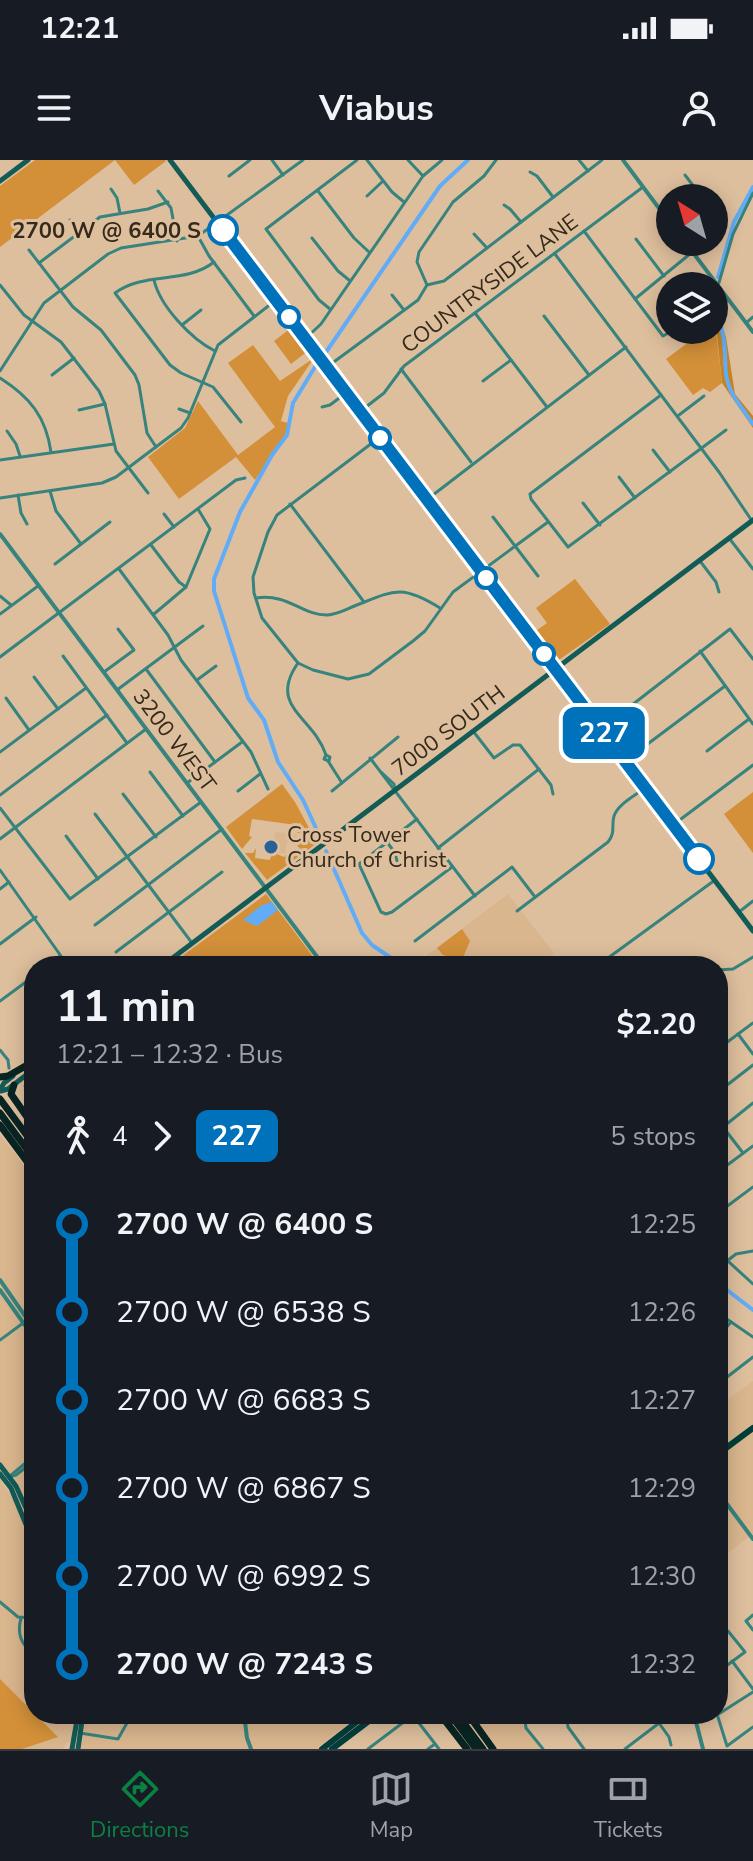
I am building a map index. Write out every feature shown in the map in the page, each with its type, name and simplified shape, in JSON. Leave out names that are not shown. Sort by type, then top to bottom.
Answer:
[{"type":"highway","points":[[0,1077],[24,1068]]},
{"type":"highway","points":[[14,1085],[11,1094],[24,1113]]},
{"type":"highway","points":[[0,1098],[21,1109]]},
{"type":"highway","points":[[0,1098],[2,1111],[24,1144]]},
{"type":"highway","points":[[2,1111],[24,1134]]},
{"type":"highway","points":[[0,1125],[24,1157]]},
{"type":"highway","points":[[448,1724],[467,1749]]},
{"type":"highway","points":[[457,1724],[476,1749]]},
{"type":"highway","points":[[464,1724],[483,1749]]},
{"type":"highway","points":[[475,1724],[493,1749]]},
{"type":"main road","points":[[0,181],[28,160]]},
{"type":"main road","points":[[170,160],[753,931]]},
{"type":"main road","name":"7000 SOUTH","points":[[178,956],[752,520]]},
{"type":"main road","points":[[0,1090],[4,1083],[24,1069]]},
{"type":"main road","points":[[0,1090],[14,1085],[24,1073]]},
{"type":"main road","points":[[728,1447],[753,1428]]},
{"type":"main road","points":[[0,1465],[24,1515]]},
{"type":"main road","points":[[0,1474],[24,1501]]},
{"type":"main road","points":[[75,1749],[79,1724]]},
{"type":"main road","points":[[322,1749],[354,1724]]},
{"type":"main road","points":[[332,1749],[365,1724]]},
{"type":"street","points":[[229,176],[250,160]]},
{"type":"street","points":[[272,160],[283,175]]},
{"type":"street","points":[[0,371],[44,303],[112,251],[198,236],[303,160]]},
{"type":"street","points":[[330,309],[319,300],[266,229],[357,160]]},
{"type":"street","points":[[367,160],[404,202]]},
{"type":"street","points":[[408,160],[423,176]]},
{"type":"street","points":[[305,339],[317,329],[423,176],[442,160]]},
{"type":"street","points":[[427,285],[417,262],[419,252],[453,202],[484,176],[496,160]]},
{"type":"street","points":[[579,160],[588,171]]},
{"type":"street","points":[[327,367],[404,310],[421,296],[427,285],[444,281],[602,160]]},
{"type":"street","points":[[623,160],[656,204]]},
{"type":"street","points":[[530,172],[537,176],[553,197]]},
{"type":"street","points":[[685,175],[692,184]]},
{"type":"street","points":[[367,196],[383,181]]},
{"type":"street","name":"COUNTRYSIDE LANE","points":[[360,411],[384,393],[401,369],[643,187]]},
{"type":"street","points":[[111,189],[117,198],[120,213]]},
{"type":"street","points":[[317,190],[354,238],[369,252]]},
{"type":"street","points":[[158,191],[168,202],[177,241]]},
{"type":"street","points":[[719,272],[753,193]]},
{"type":"street","points":[[39,263],[100,217],[156,208],[168,202]]},
{"type":"street","points":[[504,205],[521,222]]},
{"type":"street","points":[[70,220],[80,232]]},
{"type":"street","points":[[584,231],[656,327]]},
{"type":"street","points":[[474,234],[487,248]]},
{"type":"street","points":[[198,236],[254,316]]},
{"type":"street","points":[[312,238],[350,281]]},
{"type":"street","points":[[636,239],[661,272]]},
{"type":"street","points":[[29,250],[73,307],[101,330],[135,375],[147,433],[156,447]]},
{"type":"street","points":[[554,253],[678,416],[752,520]]},
{"type":"street","points":[[669,272],[687,256]]},
{"type":"street","points":[[214,262],[194,273],[128,283],[115,293],[170,365],[216,389],[241,422]]},
{"type":"street","points":[[153,279],[157,292],[194,339],[215,351]]},
{"type":"street","points":[[635,299],[656,282]]},
{"type":"street","points":[[0,285],[21,313],[58,338],[99,391],[114,444],[148,493]]},
{"type":"street","points":[[392,295],[404,310]]},
{"type":"street","points":[[0,498],[106,482],[129,467],[181,428],[215,351],[224,339],[276,300]]},
{"type":"street","points":[[728,301],[753,332]]},
{"type":"street","points":[[182,325],[201,310]]},
{"type":"street","points":[[475,313],[547,407]]},
{"type":"street","points":[[544,316],[589,375]]},
{"type":"street","points":[[746,323],[753,317]]},
{"type":"street","points":[[427,500],[626,347]]},
{"type":"street","points":[[52,375],[74,358]]},
{"type":"street","points":[[483,381],[511,360]]},
{"type":"street","points":[[401,369],[472,464]]},
{"type":"street","points":[[0,378],[20,391],[44,421],[51,452]]},
{"type":"street","points":[[322,407],[346,393]]},
{"type":"street","points":[[661,395],[530,494],[568,547],[726,430]]},
{"type":"street","points":[[678,416],[704,396]]},
{"type":"street","points":[[79,410],[105,404]]},
{"type":"street","points":[[179,409],[190,413]]},
{"type":"street","points":[[7,431],[20,457]]},
{"type":"street","points":[[380,437],[277,515],[253,574],[255,598],[265,623],[298,663],[343,678],[359,678],[373,671],[419,636],[453,592],[548,522]]},
{"type":"street","points":[[0,460],[114,444]]},
{"type":"street","points":[[653,450],[670,472]]},
{"type":"street","points":[[619,477],[635,498]]},
{"type":"street","points":[[0,657],[236,480],[245,478]]},
{"type":"street","points":[[50,491],[56,511],[81,544]]},
{"type":"street","points":[[18,495],[21,513],[27,524]]},
{"type":"street","points":[[583,503],[600,525]]},
{"type":"street","points":[[290,504],[364,602]]},
{"type":"street","points":[[154,615],[186,587],[209,531],[198,509]]},
{"type":"street","points":[[164,514],[174,527]]},
{"type":"street","points":[[493,517],[538,576]]},
{"type":"street","points":[[55,564],[110,522]]},
{"type":"street","name":"3200 WEST","points":[[0,535],[317,956]]},
{"type":"street","points":[[729,538],[753,569]]},
{"type":"street","points":[[151,545],[186,587]]},
{"type":"street","points":[[700,560],[716,582],[719,592]]},
{"type":"street","points":[[119,569],[243,741],[268,789]]},
{"type":"street","points":[[0,614],[38,586]]},
{"type":"street","points":[[255,598],[281,598],[318,614],[328,615],[393,592],[406,591],[440,608]]},
{"type":"street","points":[[0,596],[11,605]]},
{"type":"street","points":[[117,690],[203,626]]},
{"type":"street","points":[[104,672],[134,650],[118,629]]},
{"type":"street","points":[[601,729],[730,629],[753,659]]},
{"type":"street","points":[[700,651],[753,724]]},
{"type":"street","points":[[63,656],[127,743]]},
{"type":"street","points":[[298,663],[287,680],[287,697],[325,749],[324,758],[342,783]]},
{"type":"street","points":[[197,680],[216,666]]},
{"type":"street","points":[[146,669],[215,762]]},
{"type":"street","points":[[34,677],[58,709]]},
{"type":"street","points":[[625,761],[725,686]]},
{"type":"street","points":[[0,751],[86,688]]},
{"type":"street","points":[[6,698],[29,730]]},
{"type":"street","points":[[0,795],[107,715]]},
{"type":"street","points":[[707,751],[749,719]]},
{"type":"street","points":[[0,839],[146,729]]},
{"type":"street","points":[[473,731],[494,758],[518,744],[551,785],[553,794]]},
{"type":"street","points":[[332,791],[398,737]]},
{"type":"street","points":[[187,783],[243,741]]},
{"type":"street","points":[[370,758],[394,784],[395,790],[475,896]]},
{"type":"street","points":[[673,825],[753,765]]},
{"type":"street","points":[[438,848],[539,769]]},
{"type":"street","points":[[150,772],[183,816]]},
{"type":"street","points":[[238,791],[260,774]]},
{"type":"street","points":[[517,911],[608,842],[614,832],[617,810],[645,788]]},
{"type":"street","points":[[123,794],[156,837]]},
{"type":"street","points":[[0,808],[70,899],[201,802]]},
{"type":"street","points":[[95,814],[192,943]]},
{"type":"street","points":[[417,819],[359,864],[383,914],[392,912],[452,867]]},
{"type":"street","points":[[95,925],[222,829]]},
{"type":"street","points":[[66,836],[98,879]]},
{"type":"street","points":[[387,842],[397,861]]},
{"type":"street","points":[[415,941],[512,867],[535,897]]},
{"type":"street","points":[[0,870],[36,917],[60,956]]},
{"type":"street","points":[[116,952],[222,872]]},
{"type":"street","points":[[611,956],[715,880]]},
{"type":"street","points":[[0,889],[9,882]]},
{"type":"street","points":[[739,912],[753,901]]},
{"type":"street","points":[[0,944],[36,917]]},
{"type":"street","points":[[728,968],[738,967],[753,957]]},
{"type":"street","points":[[0,1001],[24,983]]},
{"type":"street","points":[[728,1042],[753,1023]]},
{"type":"street","points":[[738,1034],[753,1054]]},
{"type":"street","points":[[0,1050],[8,1060],[9,1068]]},
{"type":"street","points":[[728,1084],[753,1065]]},
{"type":"street","points":[[728,1123],[753,1103]]},
{"type":"street","points":[[728,1134],[743,1154]]},
{"type":"street","points":[[728,1165],[753,1146]]},
{"type":"street","points":[[728,1206],[753,1187]]},
{"type":"street","points":[[728,1260],[736,1254],[753,1251]]},
{"type":"street","points":[[728,1262],[753,1284]]},
{"type":"street","points":[[0,1280],[24,1320]]},
{"type":"street","points":[[0,1290],[24,1321]]},
{"type":"street","points":[[728,1320],[753,1337]]},
{"type":"street","points":[[728,1325],[731,1322]]},
{"type":"street","points":[[0,1340],[24,1323]]},
{"type":"street","points":[[728,1376],[753,1357]]},
{"type":"street","points":[[5,1480],[24,1466]]},
{"type":"street","points":[[728,1505],[753,1539]]},
{"type":"street","points":[[0,1602],[21,1618],[20,1640],[24,1646]]},
{"type":"street","points":[[753,1615],[746,1621],[753,1630]]},
{"type":"street","points":[[728,1631],[745,1652],[728,1664]]},
{"type":"street","points":[[728,1707],[753,1690],[732,1661]]},
{"type":"street","points":[[78,1733],[118,1739],[126,1724]]},
{"type":"street","points":[[245,1724],[249,1748]]},
{"type":"street","points":[[368,1749],[399,1724]]},
{"type":"street","points":[[420,1724],[439,1749]]},
{"type":"street","points":[[525,1724],[543,1749]]},
{"type":"street","points":[[568,1724],[584,1749]]},
{"type":"street","points":[[625,1749],[658,1724]]},
{"type":"street","points":[[660,1724],[671,1745]]},
{"type":"street","points":[[697,1724],[703,1749]]},
{"type":"street","points":[[720,1724],[727,1746],[753,1727]]},
{"type":"street","points":[[428,1749],[435,1744]]},
{"type":"shaded area","points":[[35,160],[115,160],[0,247],[0,186]]},
{"type":"shaded area","points":[[115,160],[165,160],[166,161],[134,185]]},
{"type":"shaded area","points":[[291,328],[308,351],[291,364],[274,341]]},
{"type":"shaded area","points":[[686,344],[718,344],[722,383],[710,392],[703,388],[693,395],[666,359]]},
{"type":"shaded area","points":[[718,344],[727,344],[735,394],[753,416],[753,428],[722,383]]},
{"type":"shaded area","points":[[253,345],[280,381],[314,358],[288,396],[281,421],[288,423],[285,436],[255,480],[236,457],[179,499],[148,457],[185,428],[198,401],[238,455],[275,427],[228,363]]},
{"type":"shaded area","points":[[575,579],[610,624],[556,662],[533,633],[547,623],[536,608]]},
{"type":"shaded area","points":[[282,784],[317,843],[305,852],[297,846],[301,842],[302,833],[297,833],[301,823],[296,825],[252,819],[249,836],[252,837],[242,849],[226,827]]},
{"type":"shaded area","points":[[753,792],[753,853],[724,814]]},
{"type":"shaded area","points":[[275,832],[297,834],[296,843],[287,843],[285,854],[272,852]]},
{"type":"shaded area","points":[[256,848],[255,858],[270,860],[272,852],[284,857],[294,854],[296,849],[302,854],[267,880],[245,853],[253,853]]},
{"type":"shaded area","points":[[266,894],[312,956],[182,956]]},
{"type":"shaded area","points":[[508,894],[554,953],[550,956],[426,956]]},
{"type":"shaded area","points":[[462,929],[470,941],[464,956],[443,955],[437,948]]},
{"type":"shaded area","points":[[0,1135],[24,1166],[24,1495],[0,1461]]},
{"type":"shaded area","points":[[753,1381],[753,1534],[728,1553],[728,1400]]},
{"type":"shaded area","points":[[0,1480],[15,1502],[24,1526],[24,1724],[347,1724],[316,1749],[81,1749],[84,1731],[65,1744],[64,1749],[0,1749]]},
{"type":"shaded area","points":[[0,1679],[24,1703],[24,1724],[45,1724],[58,1737],[22,1749],[0,1749]]},
{"type":"shaded area","points":[[478,1724],[523,1724],[540,1749],[497,1749]]},
{"type":"water","points":[[272,902],[278,910],[257,926],[243,920],[262,905]]},
{"type":"waterway","points":[[324,355],[440,186],[468,160]]},
{"type":"waterway","points":[[719,272],[734,222],[753,187]]},
{"type":"waterway","points":[[724,344],[730,388],[753,424]]},
{"type":"waterway","points":[[318,362],[293,403],[287,435],[240,512],[214,579],[214,591],[248,698],[264,720],[278,762],[303,800],[321,839]]},
{"type":"waterway","points":[[326,851],[362,933],[372,945],[388,956]]},
{"type":"waterway","points":[[728,1291],[753,1310]]},
{"type":"bus line","name":"227","points":[[223,230],[699,859]]},
{"type":"place","name":"2700 W @ 6400 S","points":[[223,230]]},
{"type":"place","name":"Cross Tower Church of Christ","points":[[271,847]]}]
